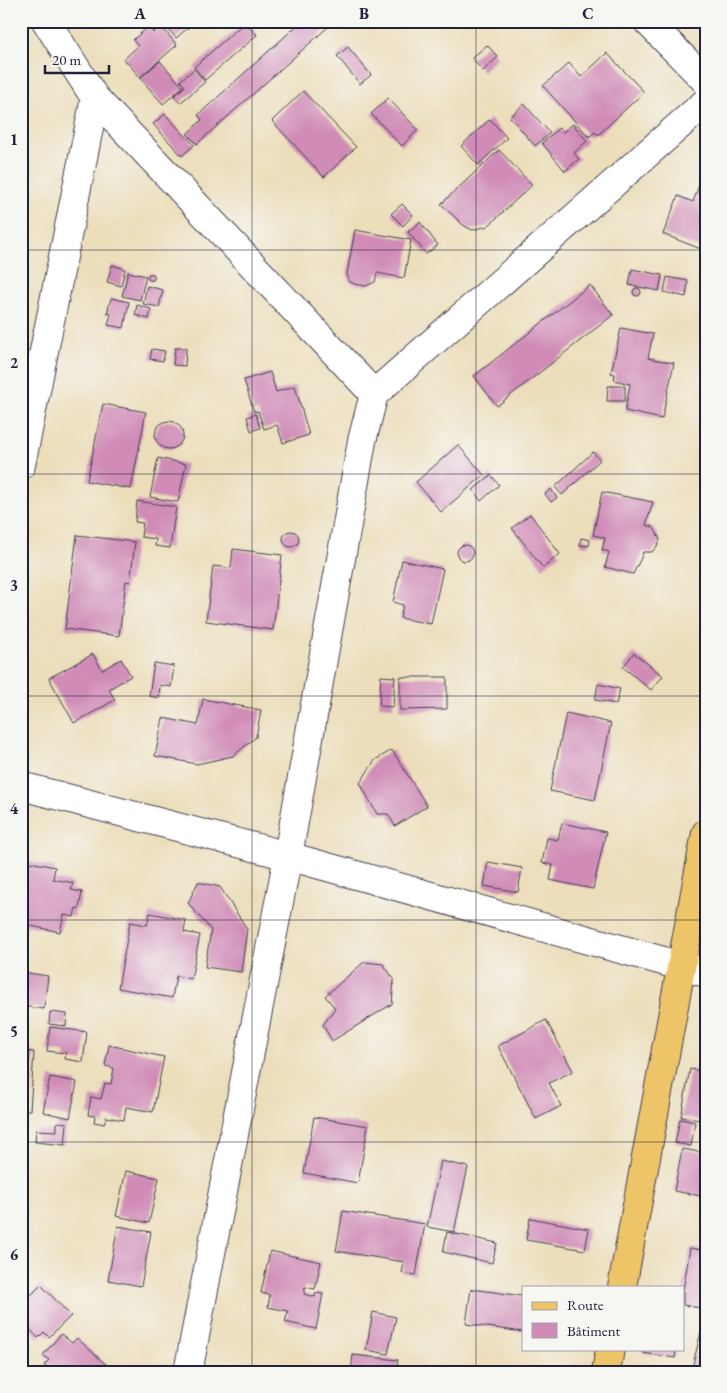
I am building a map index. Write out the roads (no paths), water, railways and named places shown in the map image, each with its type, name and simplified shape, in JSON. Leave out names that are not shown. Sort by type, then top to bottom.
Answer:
[{"type":"main road","points":[[622,1286],[694,970],[706,832]]},
{"type":"main road","points":[[606,1372],[610,1350]]},
{"type":"street","points":[[46,21],[95,98],[374,394]]},
{"type":"street","points":[[647,21],[706,81]]},
{"type":"street","points":[[21,465],[95,98]]},
{"type":"street","points":[[188,1372],[288,856],[362,441],[374,394],[706,102]]},
{"type":"street","points":[[21,786],[288,856],[694,970]]}]
